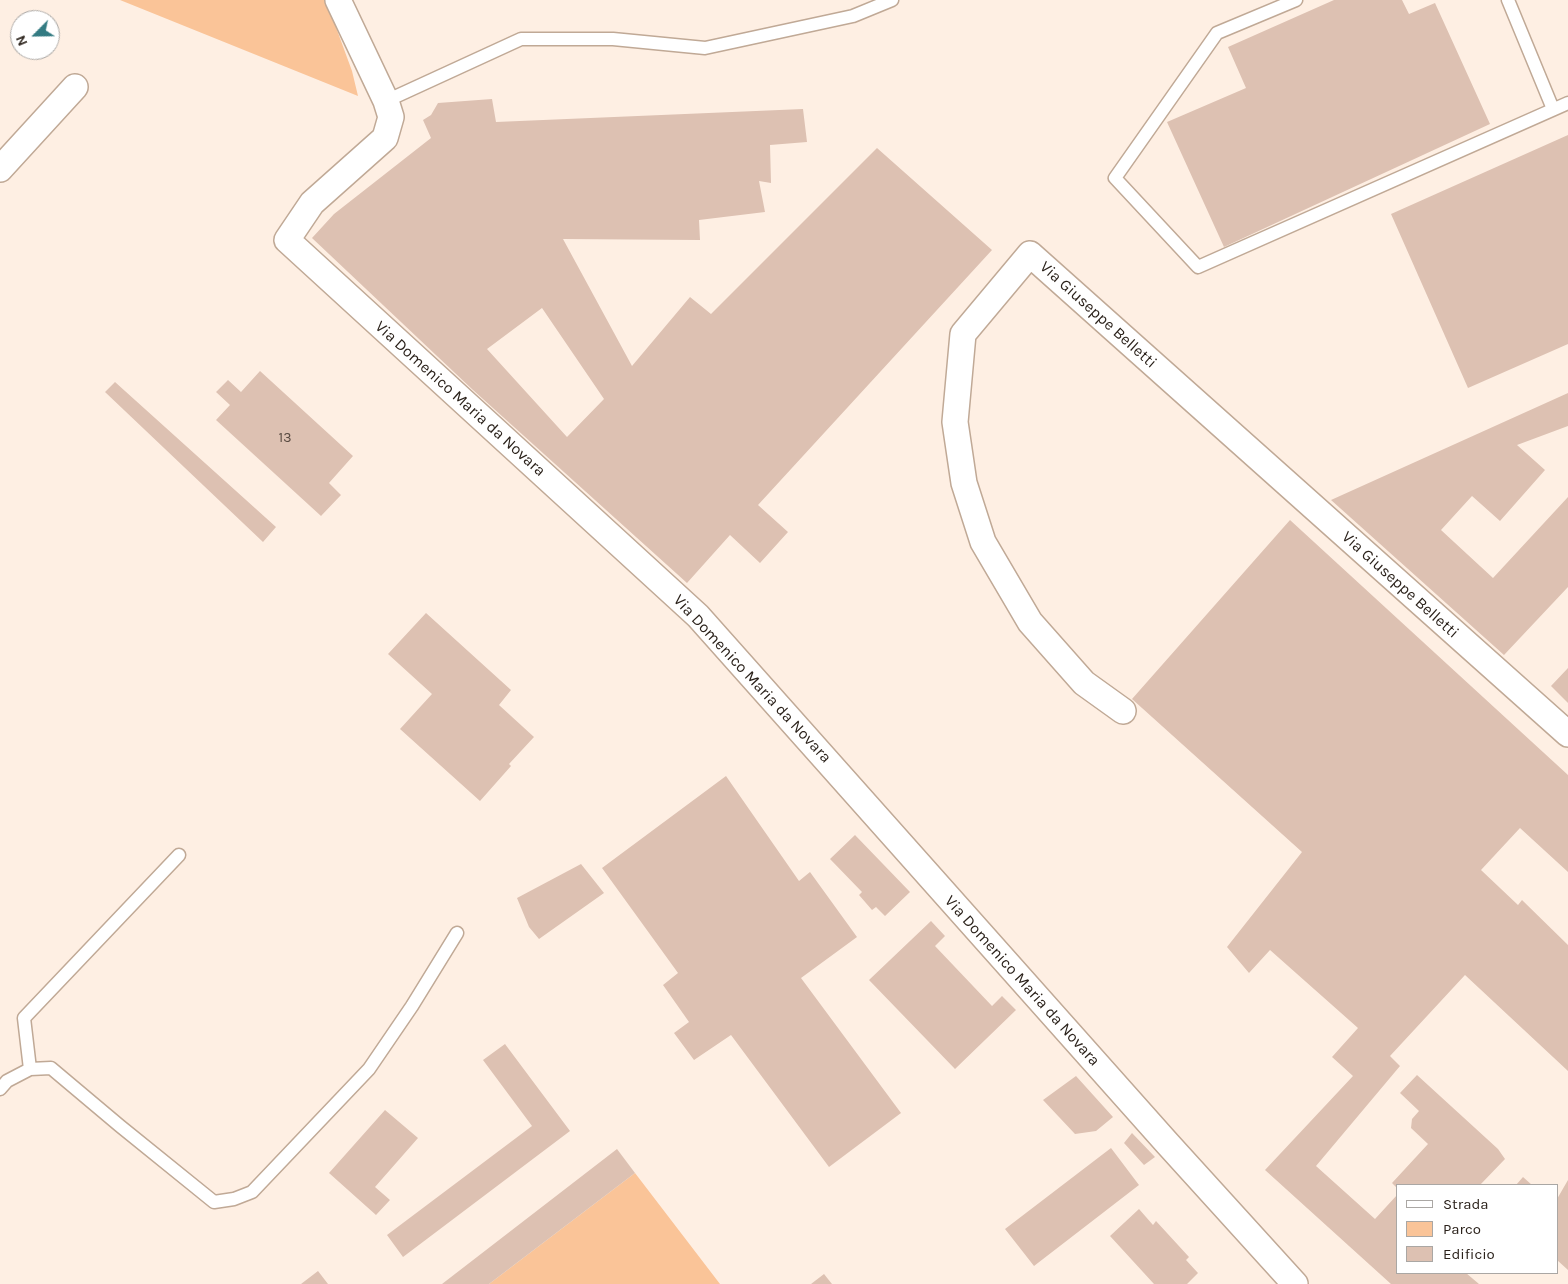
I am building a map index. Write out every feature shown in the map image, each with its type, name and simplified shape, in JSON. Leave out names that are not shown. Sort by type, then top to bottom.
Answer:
[{"type":"street","name":"Via Domenico Maria da Novara","points":[[338,0],[386,101],[391,117],[385,138],[312,203],[287,240],[698,616],[1295,1284]]},
{"type":"street","points":[[0,169],[76,87]]},
{"type":"street","name":"Via Giuseppe Belletti","points":[[1123,711],[1084,683],[1030,622],[983,542],[964,483],[955,422],[963,334],[1030,254],[1568,734]]},
{"type":"lane","points":[[386,101],[521,39],[614,39],[705,48],[853,16],[892,0]]},
{"type":"lane","points":[[1296,0],[1217,32],[1115,178],[1198,267],[1568,103]]},
{"type":"lane","points":[[1508,0],[1553,110]]},
{"type":"lane","points":[[30,1069],[24,1018],[179,855]]},
{"type":"lane","points":[[0,1089],[8,1080],[30,1069],[51,1068],[214,1202],[234,1199],[252,1192],[369,1069],[412,1006],[457,933]]},
{"type":"green space","points":[[120,0],[326,0],[352,71],[358,96]]},
{"type":"green space","points":[[635,1173],[720,1284],[489,1284]]},
{"type":"building","points":[[1334,0],[1402,0],[1409,14],[1435,3],[1490,124],[1224,247],[1167,122],[1246,88],[1228,47]]},
{"type":"building","points":[[492,99],[496,122],[803,109],[807,142],[770,145],[771,183],[759,181],[765,212],[699,220],[700,240],[563,239],[632,366],[690,297],[711,314],[877,148],[992,250],[758,505],[788,532],[760,563],[730,535],[687,583],[473,390],[312,238],[334,214],[431,138],[423,120],[431,115],[438,103]],"holes":[[[542,308],[604,399],[567,437],[487,349]]]},
{"type":"building","points":[[1568,135],[1568,344],[1468,388],[1391,214]]},
{"type":"building","points":[[260,371],[353,456],[329,483],[341,495],[321,516],[216,420],[230,405],[216,392],[228,380],[241,392]]},
{"type":"building","points":[[115,382],[276,527],[263,542],[105,392]]},
{"type":"building","points":[[1568,393],[1568,426],[1517,445],[1545,470],[1500,521],[1472,496],[1441,530],[1493,578],[1568,497],[1568,587],[1504,655],[1331,500]]},
{"type":"building","points":[[1290,520],[1568,775],[1568,872],[1520,828],[1481,870],[1518,905],[1522,900],[1568,945],[1568,1071],[1465,975],[1390,1056],[1400,1066],[1316,1166],[1375,1219],[1396,1196],[1396,1274],[1467,1274],[1479,1284],[1391,1284],[1265,1170],[1353,1076],[1332,1057],[1358,1028],[1270,950],[1249,973],[1227,947],[1302,852],[1132,699]]},
{"type":"building","points":[[426,613],[511,690],[499,705],[534,737],[509,764],[511,766],[480,801],[400,729],[432,694],[388,654]]},
{"type":"building","points":[[1568,668],[1568,703],[1551,686]]},
{"type":"building","points":[[726,776],[799,881],[810,872],[857,937],[801,978],[901,1113],[829,1167],[731,1035],[694,1060],[674,1033],[689,1022],[663,985],[678,973],[602,868]]},
{"type":"building","points":[[855,835],[910,892],[885,916],[876,907],[872,910],[859,895],[862,892],[830,859]]},
{"type":"building","points":[[581,864],[604,893],[539,939],[529,927],[517,898]]},
{"type":"building","points":[[931,921],[945,936],[935,946],[992,1006],[1002,996],[1016,1010],[955,1069],[869,980]]},
{"type":"building","points":[[505,1044],[570,1131],[403,1257],[387,1235],[532,1126],[483,1060]]},
{"type":"building","points":[[1417,1075],[1498,1149],[1505,1159],[1481,1184],[1396,1184],[1396,1187],[1392,1183],[1428,1144],[1411,1128],[1412,1119],[1419,1111],[1400,1093]]},
{"type":"building","points":[[1076,1076],[1113,1117],[1096,1131],[1075,1134],[1043,1100]]},
{"type":"building","points":[[385,1110],[418,1138],[375,1187],[390,1200],[376,1215],[329,1173]]},
{"type":"building","points":[[1132,1133],[1155,1157],[1144,1165],[1124,1143]]},
{"type":"building","points":[[1111,1148],[1139,1185],[1034,1266],[1005,1229]]},
{"type":"building","points":[[617,1149],[635,1173],[489,1284],[442,1284]]},
{"type":"building","points":[[1523,1177],[1531,1184],[1517,1184]]},
{"type":"building","points":[[1568,1180],[1568,1270],[1558,1261],[1558,1197]]},
{"type":"building","points":[[1139,1209],[1153,1225],[1156,1221],[1189,1257],[1186,1260],[1198,1273],[1187,1284],[1154,1284],[1110,1236]]},
{"type":"building","points":[[318,1271],[328,1284],[301,1284]]},
{"type":"building","points":[[824,1274],[832,1284],[811,1284]]}]
